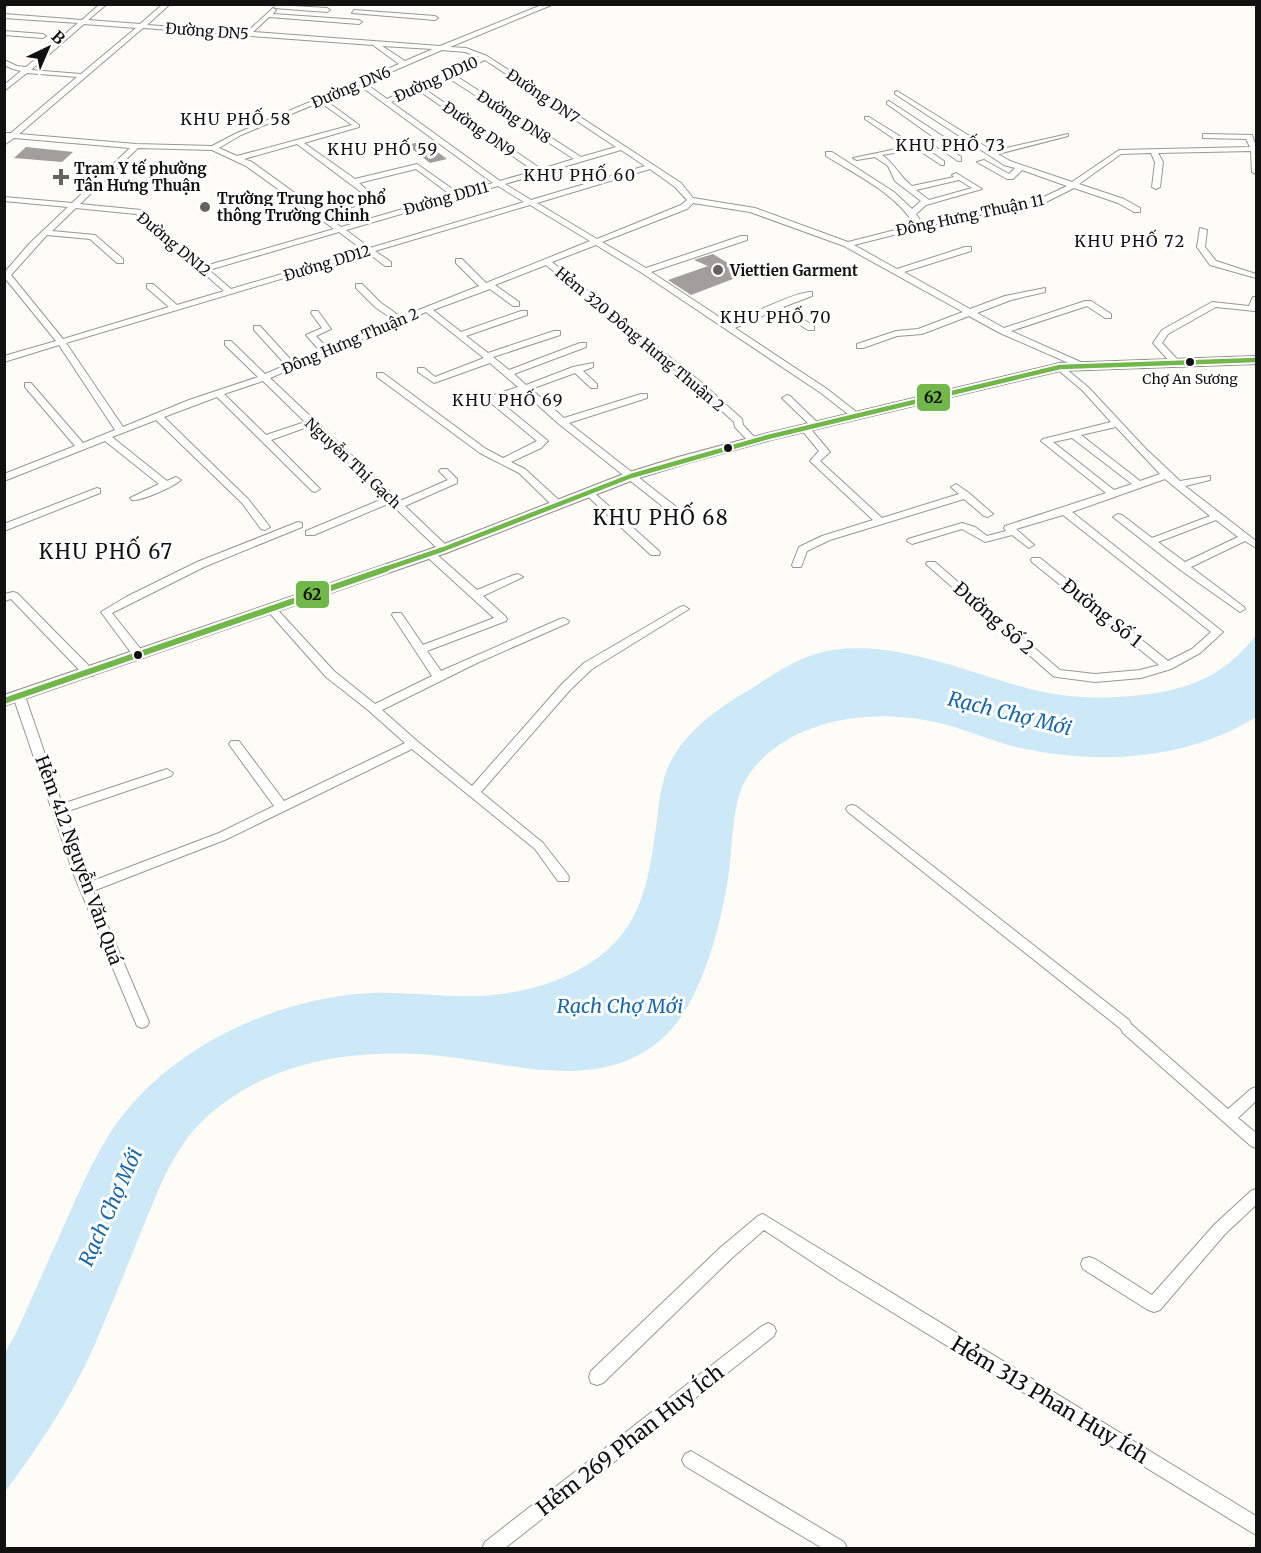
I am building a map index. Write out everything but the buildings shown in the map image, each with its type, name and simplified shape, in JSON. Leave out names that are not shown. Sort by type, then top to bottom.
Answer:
[{"type":"main road","points":[[4,701],[437,551],[631,476],[753,441],[856,416],[920,405],[1060,367],[1174,361],[1257,360]]},
{"type":"street","points":[[4,89],[104,4]]},
{"type":"street","points":[[4,143],[167,4]]},
{"type":"street","points":[[354,28],[374,4]]},
{"type":"street","points":[[524,4],[549,5]]},
{"type":"street","name":"Đường DN6","points":[[4,135],[136,146],[213,148],[239,134],[320,99],[549,5]]},
{"type":"street","points":[[248,34],[277,6],[327,10]]},
{"type":"street","points":[[354,12],[435,18]]},
{"type":"street","points":[[267,15],[359,21]]},
{"type":"street","name":"Đường DN5","points":[[4,16],[375,44],[404,64]]},
{"type":"street","points":[[4,33],[43,36]]},
{"type":"street","points":[[343,41],[348,34]]},
{"type":"street","name":"Đường DN7","points":[[375,44],[444,47],[466,50],[485,57],[678,185],[691,200]]},
{"type":"street","name":"Đường DD10","points":[[388,101],[485,57]]},
{"type":"street","points":[[4,62],[25,70],[83,76]]},
{"type":"street","name":"Đường DN8","points":[[448,74],[580,160]]},
{"type":"street","points":[[360,83],[388,101],[498,183],[645,272],[824,391],[856,416]]},
{"type":"street","name":"Đường DN9","points":[[418,87],[540,171]]},
{"type":"street","points":[[897,93],[1020,168],[1121,201],[1137,210]]},
{"type":"street","points":[[239,158],[357,126],[320,99]]},
{"type":"street","points":[[888,103],[942,143],[958,159]]},
{"type":"street","points":[[867,117],[941,163]]},
{"type":"street","points":[[857,158],[981,135]]},
{"type":"street","points":[[992,153],[1066,135]]},
{"type":"street","points":[[1206,136],[1253,136],[1257,172]]},
{"type":"street","points":[[297,141],[365,192],[363,200],[321,215]]},
{"type":"street","points":[[121,431],[61,342],[7,275],[75,204],[136,146]]},
{"type":"street","points":[[213,148],[239,158],[388,264]]},
{"type":"street","name":"Đường DD11","points":[[203,268],[620,148]]},
{"type":"street","name":"Đông Hưng Thuận 11","points":[[847,243],[1015,205],[1035,204],[1074,185],[1119,152],[1254,149]]},
{"type":"street","points":[[1152,151],[1159,162],[1156,187]]},
{"type":"street","points":[[829,154],[869,177],[913,213],[919,225]]},
{"type":"street","points":[[877,155],[891,165],[898,179],[921,196],[926,203]]},
{"type":"street","points":[[981,162],[1011,177],[1020,168]]},
{"type":"street","points":[[354,182],[417,166],[456,195]]},
{"type":"street","name":"Đường DD12","points":[[4,359],[650,167]]},
{"type":"street","points":[[910,189],[958,177],[978,189],[926,203],[913,213]]},
{"type":"street","name":"Đường DN12","points":[[6,200],[75,204],[138,212],[230,292]]},
{"type":"street","points":[[691,200],[752,210],[847,243],[1003,331],[1080,365]]},
{"type":"street","name":"Đông Hưng Thuận 2","points":[[4,478],[158,416],[263,378],[427,309],[684,207],[691,200]]},
{"type":"street","points":[[1203,230],[1201,247],[1213,263],[1257,276]]},
{"type":"street","points":[[46,233],[92,237],[120,261]]},
{"type":"street","points":[[645,272],[744,238]]},
{"type":"street","points":[[899,271],[968,249]]},
{"type":"street","points":[[459,261],[488,286],[516,304]]},
{"type":"street","name":"Hẻm 320 Đông Hưng Thuận 2","points":[[547,262],[699,385],[740,421],[738,425],[753,441]]},
{"type":"street","points":[[150,286],[175,308]]},
{"type":"street","points":[[359,286],[378,305],[400,320]]},
{"type":"street","points":[[860,346],[892,334],[919,332],[1008,298],[1042,290]]},
{"type":"street","points":[[728,328],[809,294]]},
{"type":"street","points":[[1174,361],[1157,343],[1165,333],[1215,304],[1252,309],[1257,299]]},
{"type":"street","points":[[1003,331],[1088,303],[1108,316]]},
{"type":"street","points":[[776,306],[811,328]]},
{"type":"street","points":[[427,309],[508,373],[562,422],[680,515]]},
{"type":"street","points":[[315,313],[327,329],[310,335],[326,352]]},
{"type":"street","points":[[460,335],[524,313]]},
{"type":"street","points":[[257,328],[292,366]]},
{"type":"street","points":[[914,332],[927,341]]},
{"type":"street","points":[[421,370],[435,380],[557,333]]},
{"type":"street","name":"Nguyễn Thị Gạch","points":[[228,343],[394,502],[475,595],[501,619],[420,650]]},
{"type":"street","points":[[508,373],[583,345]]},
{"type":"street","points":[[504,461],[538,446],[543,441],[487,401],[590,364]]},
{"type":"street","points":[[1060,367],[1082,384],[1116,424],[1177,485],[1257,545]]},
{"type":"street","points":[[576,369],[594,386]]},
{"type":"street","points":[[380,375],[483,451],[522,471],[557,504]]},
{"type":"street","points":[[27,385],[81,447]]},
{"type":"street","points":[[218,393],[315,489]]},
{"type":"street","points":[[562,422],[644,396]]},
{"type":"street","points":[[787,398],[811,427],[825,452],[819,455],[816,461],[880,521]]},
{"type":"street","points":[[158,416],[245,501],[265,527]]},
{"type":"street","points":[[264,439],[310,423]]},
{"type":"street","points":[[1113,494],[1046,441],[1116,424]]},
{"type":"street","points":[[1073,434],[1138,484]]},
{"type":"street","points":[[106,437],[166,485]]},
{"type":"street","points":[[310,533],[454,481],[444,471]]},
{"type":"street","points":[[1029,544],[1009,528],[1065,512],[1167,475]]},
{"type":"street","points":[[1177,485],[1207,478]]},
{"type":"street","points":[[135,498],[176,480]]},
{"type":"street","points":[[956,487],[988,514]]},
{"type":"street","points":[[4,528],[97,490]]},
{"type":"street","points":[[588,492],[655,553]]},
{"type":"street","points":[[797,565],[803,549],[880,521],[966,495]]},
{"type":"street","points":[[1065,512],[1218,632],[1196,651],[1167,666]]},
{"type":"street","points":[[1150,542],[1218,516]]},
{"type":"street","points":[[1118,517],[1235,606]]},
{"type":"street","points":[[139,655],[106,612],[150,588],[223,554],[298,525]]},
{"type":"street","points":[[912,541],[962,526],[971,529],[984,539],[1013,532]]},
{"type":"street","points":[[1182,567],[1246,537]]},
{"type":"street","name":"Đường Số 1","points":[[1036,560],[1167,666]]},
{"type":"street","name":"Đường Số 2","points":[[931,564],[1058,673],[1095,678],[1116,677],[1141,674],[1167,666]]},
{"type":"street","points":[[475,595],[518,577]]},
{"type":"street","points":[[9,597],[89,673]]},
{"type":"street","points":[[271,609],[330,674],[539,846],[563,878]]},
{"type":"street","points":[[473,793],[566,687],[588,666],[684,609]]},
{"type":"street","points":[[397,615],[439,677]]},
{"type":"street","points":[[374,709],[564,621]]},
{"type":"street","name":"Hẻm 412 Nguyễn Văn Quá","points":[[19,696],[86,889],[142,1022]]},
{"type":"street","points":[[235,744],[282,808]]},
{"type":"street","points":[[86,889],[223,836],[413,744]]},
{"type":"street","points":[[58,810],[167,773]]},
{"type":"street","points":[[852,809],[1126,1026],[1257,1142]]},
{"type":"street","points":[[1229,1117],[1257,1093]]},
{"type":"street","points":[[1089,1264],[1154,1305],[1220,1229],[1257,1196]]},
{"type":"street","name":"Hẻm 313 Phan Huy Ích","points":[[597,1377],[727,1252],[763,1221],[844,1274],[1257,1526]]},
{"type":"street","name":"Hẻm 269 Phan Huy Ích","points":[[491,1548],[768,1331]]},
{"type":"street","points":[[691,1460],[838,1548]]},
{"type":"water","name":"Rạch Chợ Mới","points":[[1256,635],[1256,717],[1230,731],[1172,750],[1111,757],[1050,753],[1006,744],[944,724],[886,716],[829,723],[798,734],[776,747],[756,765],[742,787],[738,799],[729,874],[719,924],[698,986],[677,1022],[665,1036],[639,1055],[612,1066],[552,1071],[431,1055],[372,1054],[315,1062],[287,1070],[235,1095],[198,1125],[177,1153],[154,1200],[86,1364],[54,1421],[5,1492],[3,1366],[6,1351],[78,1193],[112,1130],[133,1103],[158,1078],[186,1057],[216,1038],[248,1023],[281,1010],[314,1001],[375,993],[493,995],[549,983],[584,967],[615,942],[627,928],[636,911],[648,876],[664,780],[674,755],[700,724],[779,671],[806,657],[843,649],[872,649],[930,659],[1043,692],[1083,697],[1123,697],[1167,691],[1210,676],[1234,659]]},
{"type":"transit line","name":"62","points":[[4,701],[444,549],[631,476],[683,460],[768,437],[1060,367],[1256,360]]},
{"type":"place","name":"Trạm Y tế phường Tân Hưng Thuận","points":[[61,177]]},
{"type":"place","name":"Trường Trung học phổ thông Trường Chinh","points":[[205,207]]},
{"type":"place","name":"Viettien Garment","points":[[718,270]]},
{"type":"place","name":"Chợ An Sương","points":[[1190,362]]},
{"type":"district","name":"KHU PHỐ 58","points":[[236,119]]},
{"type":"district","name":"KHU PHỐ 73","points":[[951,145]]},
{"type":"district","name":"KHU PHỐ 59","points":[[383,149]]},
{"type":"district","name":"KHU PHỐ 60","points":[[580,175]]},
{"type":"district","name":"KHU PHỐ 72","points":[[1130,241]]},
{"type":"district","name":"KHU PHỐ 70","points":[[776,317]]},
{"type":"district","name":"KHU PHỐ 69","points":[[508,400]]},
{"type":"district","name":"KHU PHỐ 68","points":[[661,517]]},
{"type":"district","name":"KHU PHỐ 67","points":[[106,551]]}]
